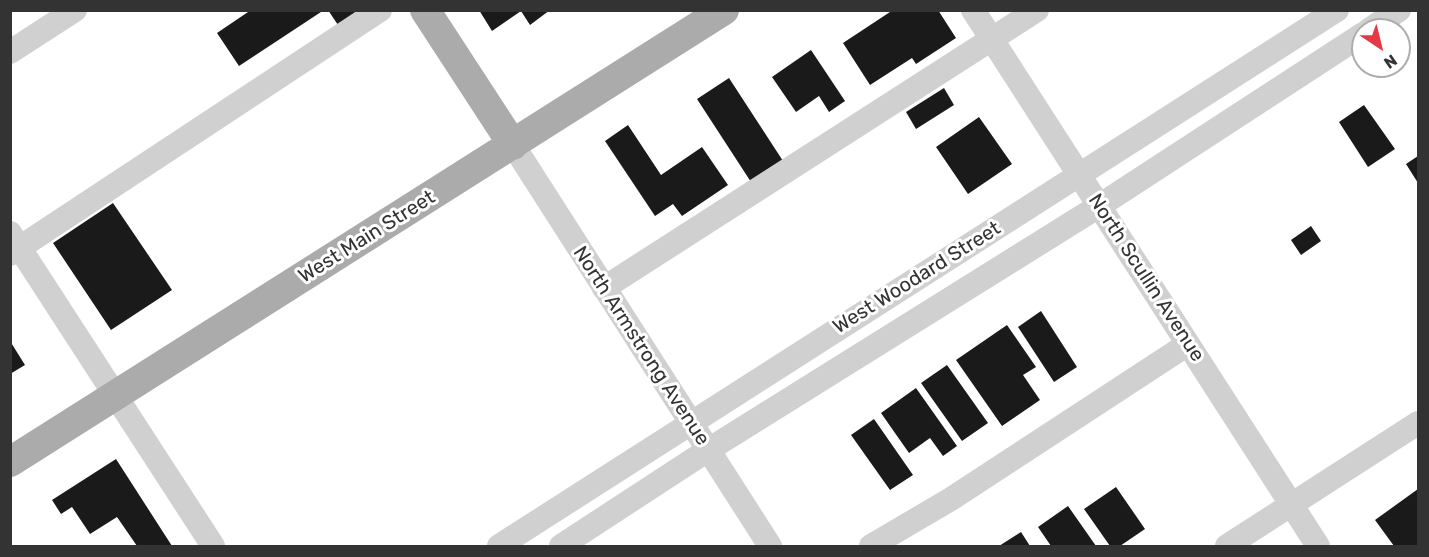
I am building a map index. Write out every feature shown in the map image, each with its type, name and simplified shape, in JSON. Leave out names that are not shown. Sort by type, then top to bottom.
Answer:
[{"type":"main road","points":[[425,10],[513,145]]},
{"type":"main road","name":"West Main Street","points":[[10,462],[724,10]]},
{"type":"street","points":[[10,52],[75,10]]},
{"type":"street","points":[[213,546],[117,396],[14,245],[380,10]]},
{"type":"street","name":"North Scullin Avenue","points":[[974,10],[1318,546]]},
{"type":"street","points":[[604,288],[1037,10]]},
{"type":"street","name":"West Woodard Street","points":[[499,546],[1337,10]]},
{"type":"street","name":"West Woodard Street","points":[[561,546],[708,450],[1099,206],[1351,42]]},
{"type":"street","name":"North Armstrong Avenue","points":[[513,145],[770,546]]},
{"type":"street","points":[[871,546],[951,499],[1188,344]]},
{"type":"street","points":[[1227,546],[1419,423]]},
{"type":"building","points":[[251,10],[324,10],[239,66],[217,33]]},
{"type":"building","points":[[328,10],[366,10],[340,28]]},
{"type":"building","points":[[479,10],[550,10],[530,25],[521,11],[492,31]]},
{"type":"building","points":[[893,10],[938,10],[956,38],[916,64],[912,58],[870,85],[843,43]]},
{"type":"building","points":[[811,50],[845,101],[829,112],[819,96],[796,112],[772,77]]},
{"type":"building","points":[[729,78],[783,161],[751,182],[697,99]]},
{"type":"building","points":[[944,88],[954,105],[916,129],[906,112]]},
{"type":"building","points":[[1364,105],[1395,149],[1368,167],[1339,122]]},
{"type":"building","points":[[979,117],[1012,164],[968,194],[936,147]]},
{"type":"building","points":[[628,125],[661,175],[702,147],[728,185],[682,216],[673,204],[655,216],[605,141]]},
{"type":"building","points":[[1418,156],[1418,183],[1406,164]]},
{"type":"building","points":[[113,203],[172,290],[111,330],[53,243]]},
{"type":"building","points":[[1311,226],[1321,241],[1301,255],[1291,240]]},
{"type":"building","points":[[1041,311],[1077,367],[1054,382],[1018,327]]},
{"type":"building","points":[[1007,325],[1036,367],[1023,375],[1040,400],[1002,426],[956,360]]},
{"type":"building","points":[[10,341],[25,365],[10,374]]},
{"type":"building","points":[[947,365],[988,423],[962,441],[921,383]]},
{"type":"building","points":[[916,388],[957,446],[943,456],[930,438],[909,453],[881,413]]},
{"type":"building","points":[[874,419],[913,475],[890,490],[851,435]]},
{"type":"building","points":[[116,459],[172,546],[137,546],[117,517],[90,534],[72,507],[61,514],[52,500]]},
{"type":"building","points":[[1116,487],[1145,529],[1120,546],[1110,546],[1084,509]]},
{"type":"building","points":[[1418,489],[1418,545],[1394,546],[1375,520]]},
{"type":"building","points":[[1068,506],[1096,546],[1051,546],[1038,527]]},
{"type":"building","points":[[1021,532],[1030,546],[999,546]]}]
